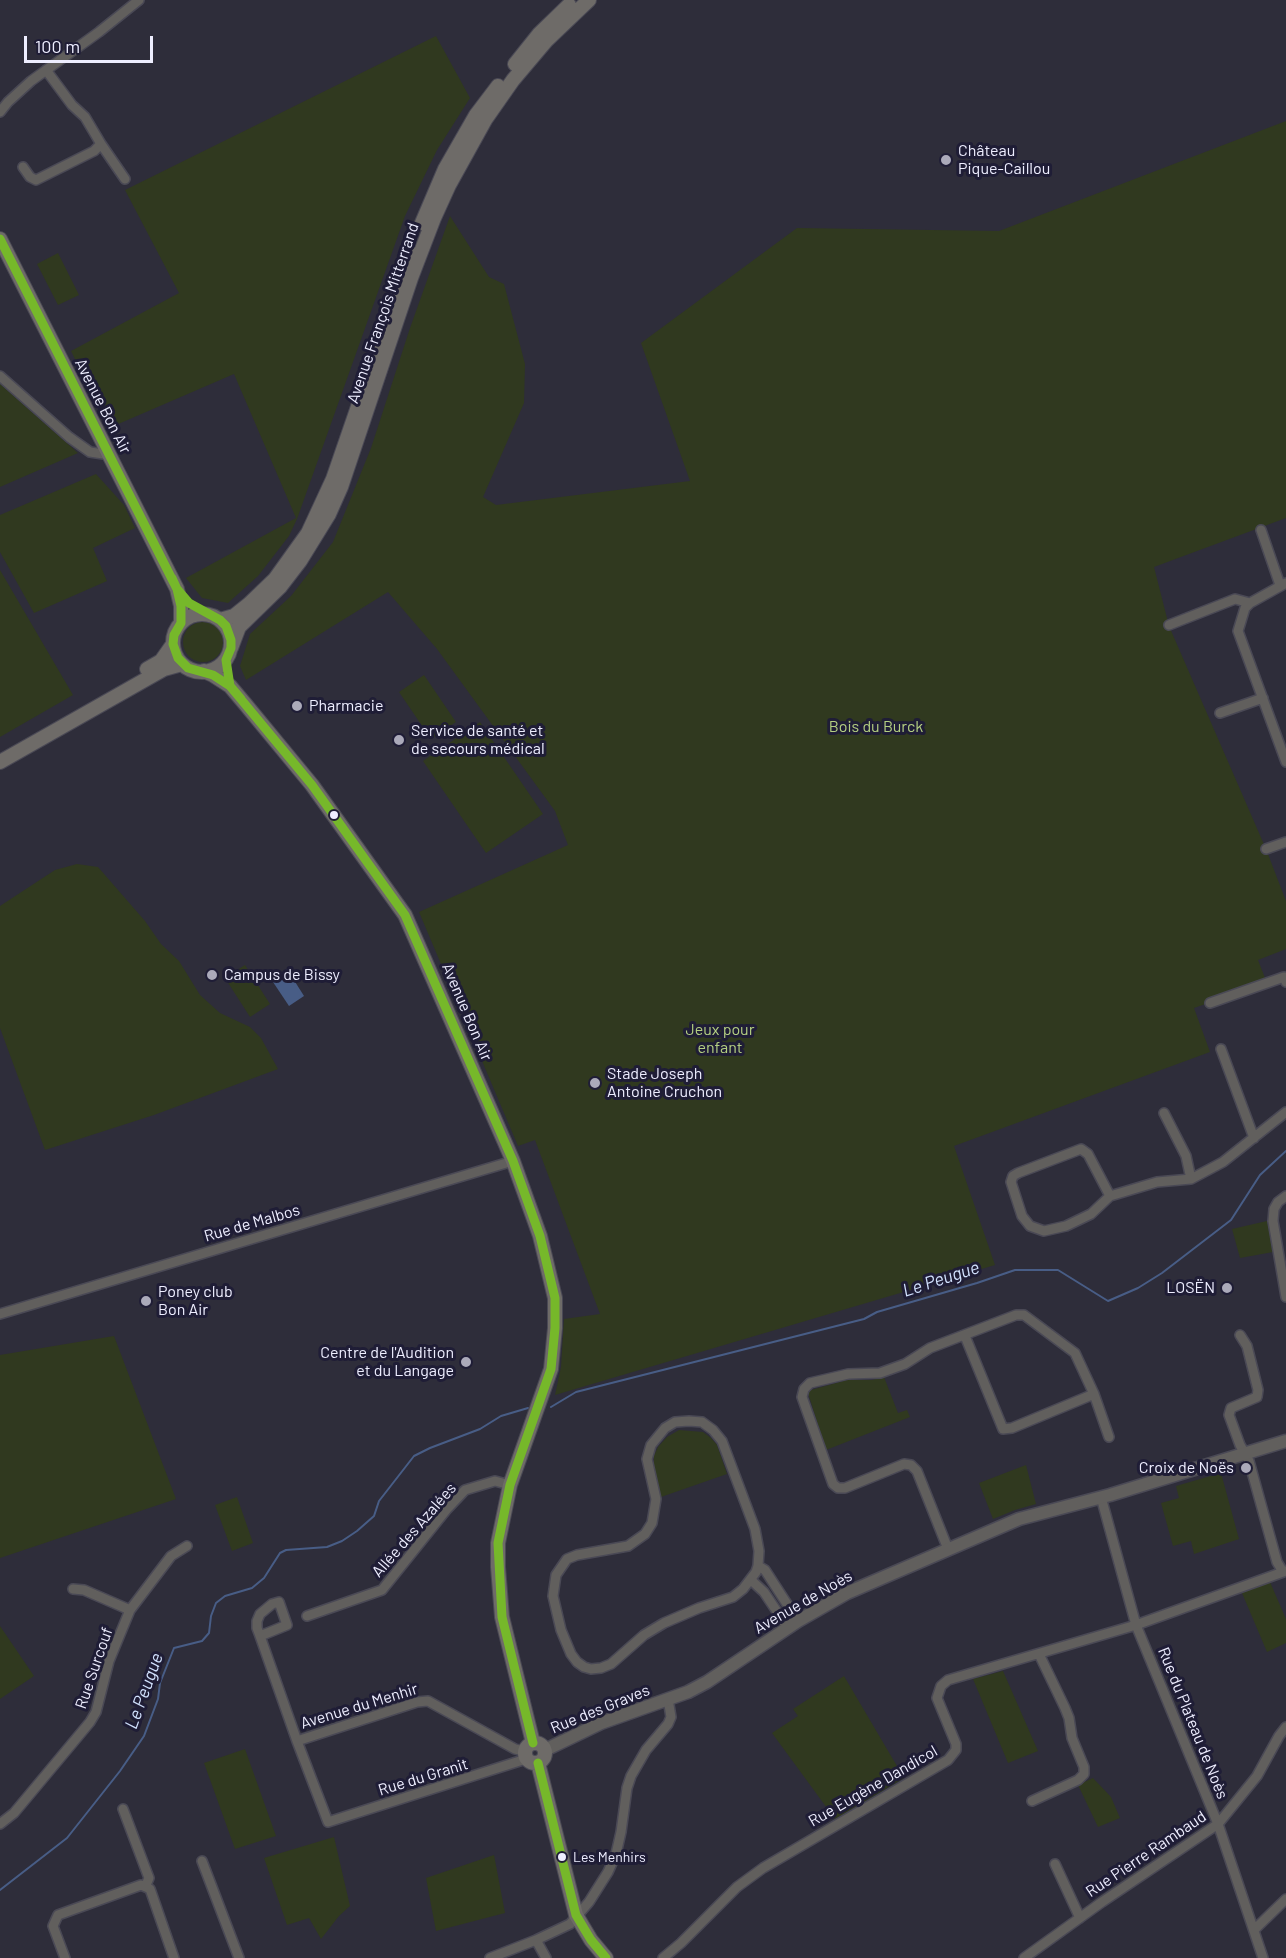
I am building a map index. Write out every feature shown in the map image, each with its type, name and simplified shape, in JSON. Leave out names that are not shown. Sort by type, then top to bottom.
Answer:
[{"type":"main road","name":"Avenue François Mitterrand","points":[[220,620],[234,616],[274,579],[308,532],[333,479],[402,274],[445,169],[476,115],[505,75],[539,34],[576,0]]},
{"type":"main road","name":"Avenue François Mitterrand","points":[[228,654],[238,627],[286,579],[306,553],[329,514],[341,487],[411,278],[449,184],[485,120],[513,80],[546,41],[589,0]]},
{"type":"main road","name":"Avenue Bon Air","points":[[0,239],[177,589],[182,606],[181,623]]},
{"type":"main road","name":"Avenue Bon Air","points":[[177,589],[189,603],[206,614]]},
{"type":"main road","points":[[228,654],[217,667],[204,672],[197,671],[182,664],[174,651],[174,635],[181,623],[191,616],[206,614],[220,620],[230,633],[228,654],[230,686]]},
{"type":"main road","points":[[0,753],[161,661],[173,644]]},
{"type":"main road","points":[[0,762],[164,669],[182,664]]},
{"type":"main road","name":"Avenue Bon Air","points":[[204,672],[230,686],[312,785],[413,928],[513,1161],[540,1236],[555,1299],[555,1328],[550,1369],[510,1485],[498,1543],[498,1584],[502,1617],[533,1753],[576,1915],[591,1940],[606,1958]]},
{"type":"street","points":[[0,112],[46,70],[139,0]]},
{"type":"street","points":[[46,70],[72,105],[85,117],[125,179]]},
{"type":"street","points":[[23,167],[30,177],[36,180],[94,151],[101,144]]},
{"type":"street","points":[[0,376],[69,437],[90,452],[110,455]]},
{"type":"street","points":[[1261,530],[1283,584],[1245,608],[1238,631],[1286,762]]},
{"type":"street","points":[[1169,626],[1235,599],[1250,603]]},
{"type":"street","points":[[1221,713],[1263,698]]},
{"type":"street","points":[[1266,849],[1286,842]]},
{"type":"street","points":[[1210,1003],[1284,977],[1286,982]]},
{"type":"street","points":[[1221,1049],[1254,1138]]},
{"type":"street","points":[[1164,1113],[1186,1155],[1191,1179]]},
{"type":"street","points":[[1110,1196],[1088,1154],[1081,1149],[1017,1173],[1011,1182],[1022,1216],[1030,1226],[1044,1231],[1066,1226],[1091,1214],[1110,1196],[1157,1182],[1191,1179],[1223,1162],[1286,1113]]},
{"type":"street","name":"Rue de Malbos","points":[[0,1314],[513,1161]]},
{"type":"street","points":[[1286,1196],[1278,1202],[1274,1209],[1273,1221],[1286,1297]]},
{"type":"street","points":[[948,1549],[917,1471],[911,1465],[904,1464],[845,1488],[838,1488],[833,1484],[802,1397],[804,1389],[810,1383],[848,1374],[880,1373],[905,1364],[930,1348],[1016,1315],[1024,1315],[1076,1353],[1109,1437]]},
{"type":"street","points":[[966,1335],[1003,1429],[1012,1428],[1094,1394]]},
{"type":"street","points":[[1240,1335],[1248,1346],[1258,1390],[1257,1397],[1231,1408],[1229,1415],[1249,1461],[1277,1562],[1285,1571]]},
{"type":"street","points":[[675,1422],[702,1422],[722,1441],[755,1529],[759,1551],[758,1566],[751,1580],[734,1597],[699,1608],[664,1623],[644,1635],[611,1664],[591,1669],[577,1662],[571,1654],[561,1630],[553,1596],[556,1575],[567,1559],[577,1555],[628,1546],[645,1534],[652,1523],[656,1499],[647,1459],[651,1445],[665,1428],[675,1422]]},
{"type":"street","name":"Avenue de Noès","points":[[668,1699],[707,1682],[793,1624],[847,1593],[1019,1519],[1286,1442]]},
{"type":"street","name":"Allée des Azalées","points":[[307,1616],[382,1590],[465,1490],[495,1481],[510,1485]]},
{"type":"street","name":"Rue du Plateau de Noès","points":[[1101,1497],[1136,1625],[1218,1824],[1263,1958]]},
{"type":"street","name":"Rue Surcouf","points":[[0,1824],[14,1813],[90,1722],[96,1712],[110,1661],[130,1610],[171,1556],[187,1546]]},
{"type":"street","points":[[758,1566],[765,1570],[793,1624]]},
{"type":"street","name":"Rue Eugène Dandicol","points":[[663,1958],[737,1887],[763,1868],[948,1760],[956,1750],[956,1744],[937,1698],[941,1686],[948,1680],[1136,1625],[1285,1571]]},
{"type":"street","points":[[751,1580],[793,1624]]},
{"type":"street","points":[[73,1589],[84,1590],[130,1610]]},
{"type":"street","points":[[260,1636],[297,1741]]},
{"type":"street","points":[[1032,1801],[1078,1780],[1084,1774],[1084,1767],[1072,1738],[1069,1718],[1038,1654]]},
{"type":"street","points":[[490,1958],[570,1924],[589,1902],[615,1856],[627,1788],[637,1763],[671,1717],[668,1699]]},
{"type":"street","name":"Rue des Graves","points":[[533,1753],[601,1723],[668,1699]]},
{"type":"street","name":"Avenue du Menhir","points":[[297,1741],[417,1702],[428,1701],[515,1749],[533,1753]]},
{"type":"street","name":"Rue Pierre Rambaud","points":[[1024,1958],[1218,1824],[1257,1776],[1278,1736],[1286,1727]]},
{"type":"street","name":"Rue du Granit","points":[[297,1741],[328,1822],[533,1753]]},
{"type":"street","points":[[1044,1796],[1048,1805]]},
{"type":"street","points":[[123,1809],[149,1878],[146,1886]]},
{"type":"street","points":[[202,1861],[238,1958]]},
{"type":"street","points":[[1055,1864],[1080,1918]]},
{"type":"street","points":[[64,1958],[53,1926],[58,1915],[141,1885],[150,1889],[174,1958]]},
{"type":"street","points":[[1254,1930],[1286,1899]]},
{"type":"street","points":[[536,1940],[546,1958]]},
{"type":"green space","points":[[436,36],[470,98],[437,150],[405,216],[297,519],[289,536],[258,576],[228,603],[202,598],[186,578],[296,518],[234,374],[109,428],[71,351],[179,293],[125,190]]},
{"type":"green space","name":"Bois du Burck","points":[[1286,121],[1286,518],[1154,567],[1169,626],[1266,849],[1286,901],[1286,949],[1258,960],[1267,983],[1194,1008],[1210,1052],[954,1146],[995,1265],[555,1395],[561,1367],[564,1319],[600,1314],[535,1140],[518,1146],[419,912],[568,845],[555,811],[437,649],[388,592],[246,680],[240,666],[250,634],[291,596],[333,542],[371,448],[450,216],[489,277],[504,284],[525,364],[524,403],[483,497],[496,505],[690,481],[641,343],[797,228],[999,231]]},
{"type":"green space","points":[[58,253],[79,295],[58,305],[37,264]]},
{"type":"green space","points":[[0,384],[78,453],[0,487]]},
{"type":"green space","points":[[96,474],[124,505],[135,528],[93,548],[107,581],[34,613],[0,552],[0,515]]},
{"type":"green space","points":[[0,570],[73,695],[0,737]]},
{"type":"green space","points":[[203,622],[211,623],[217,628],[222,634],[222,650],[217,656],[211,661],[203,662],[195,661],[189,656],[184,650],[183,642],[184,634],[189,628],[195,623]]},
{"type":"green space","points":[[424,675],[456,722],[431,739],[399,692]]},
{"type":"green space","points":[[480,722],[543,814],[486,853],[423,761]]},
{"type":"green space","points":[[77,864],[98,867],[145,921],[161,944],[179,961],[200,995],[220,1013],[250,1027],[261,1038],[278,1069],[154,1115],[45,1150],[0,1028],[0,906],[55,870]]},
{"type":"green space","points":[[245,965],[270,1004],[250,1017],[225,978]]},
{"type":"green space","points":[[1267,1221],[1273,1252],[1240,1258],[1232,1229]]},
{"type":"green space","points":[[114,1336],[176,1499],[0,1558],[0,1355]]},
{"type":"green space","points":[[884,1377],[898,1413],[907,1410],[910,1417],[826,1450],[808,1393],[811,1390],[847,1380],[872,1380]]},
{"type":"green space","points":[[679,1430],[703,1432],[711,1438],[717,1445],[727,1474],[661,1497],[654,1469],[654,1456],[667,1437]]},
{"type":"green space","points":[[1026,1465],[1036,1504],[993,1519],[979,1483]]},
{"type":"green space","points":[[1221,1473],[1239,1539],[1194,1554],[1191,1541],[1173,1546],[1161,1503],[1179,1498],[1176,1486]]},
{"type":"green space","points":[[237,1497],[253,1543],[232,1551],[215,1505]]},
{"type":"green space","points":[[1270,1582],[1286,1619],[1286,1643],[1267,1652],[1242,1593]]},
{"type":"green space","points":[[0,1626],[34,1676],[0,1699]]},
{"type":"green space","points":[[1003,1671],[1038,1751],[1008,1763],[973,1679]]},
{"type":"green space","points":[[844,1676],[904,1778],[835,1819],[772,1733],[798,1716],[793,1709]]},
{"type":"green space","points":[[245,1749],[276,1836],[235,1849],[204,1763]]},
{"type":"green space","points":[[1093,1778],[1111,1797],[1120,1818],[1098,1827],[1078,1785]]},
{"type":"green space","points":[[334,1837],[350,1906],[321,1939],[309,1918],[287,1925],[264,1858]]},
{"type":"green space","points":[[494,1855],[505,1913],[436,1931],[426,1878]]},
{"type":"water","points":[[287,969],[304,996],[289,1006],[271,979]]},
{"type":"waterway","name":"Le Peugue","points":[[551,1407],[576,1392],[864,1319],[877,1312],[1015,1270],[1058,1270],[1108,1301],[1138,1288],[1162,1273],[1231,1220],[1260,1175],[1286,1151]]},
{"type":"waterway","name":"Le Peugue","points":[[0,1890],[67,1838],[120,1771],[144,1736],[158,1699],[160,1683],[174,1648],[202,1641],[209,1633],[211,1616],[216,1603],[225,1596],[252,1588],[264,1578],[280,1553],[286,1550],[327,1547],[357,1531],[374,1516],[379,1501],[414,1456],[480,1429],[501,1416],[528,1408]]},
{"type":"transit line","points":[[0,239],[177,589],[181,606],[181,623],[174,635],[173,644],[178,658],[188,668],[213,675],[230,686],[312,785],[405,915],[513,1161],[540,1236],[555,1298],[551,1369],[510,1485],[498,1543],[502,1617],[533,1743]]},
{"type":"transit line","points":[[172,578],[177,589],[189,603],[220,620],[226,626],[231,640],[231,648],[226,660],[230,686],[241,699]]},
{"type":"transit line","points":[[538,1763],[576,1915],[591,1940],[606,1958]]},
{"type":"place","name":"Château Pique-Caillou","points":[[946,160]]},
{"type":"place","name":"Pharmacie","points":[[297,706]]},
{"type":"place","name":"Service de santé et de secours médical","points":[[399,740]]},
{"type":"place","name":"Campus de Bissy","points":[[212,975]]},
{"type":"place","name":"Stade Joseph Antoine Cruchon","points":[[595,1083]]},
{"type":"place","name":"LOSËN","points":[[1227,1288]]},
{"type":"place","name":"Poney club Bon Air","points":[[146,1301]]},
{"type":"place","name":"Centre de l'Audition et du Langage","points":[[466,1362]]},
{"type":"place","name":"Croix de Noës","points":[[1246,1468]]},
{"type":"place","name":"Les Menhirs","points":[[562,1857]]},
{"type":"park label","name":"Jeux pour enfant","points":[[720,1039]]}]
